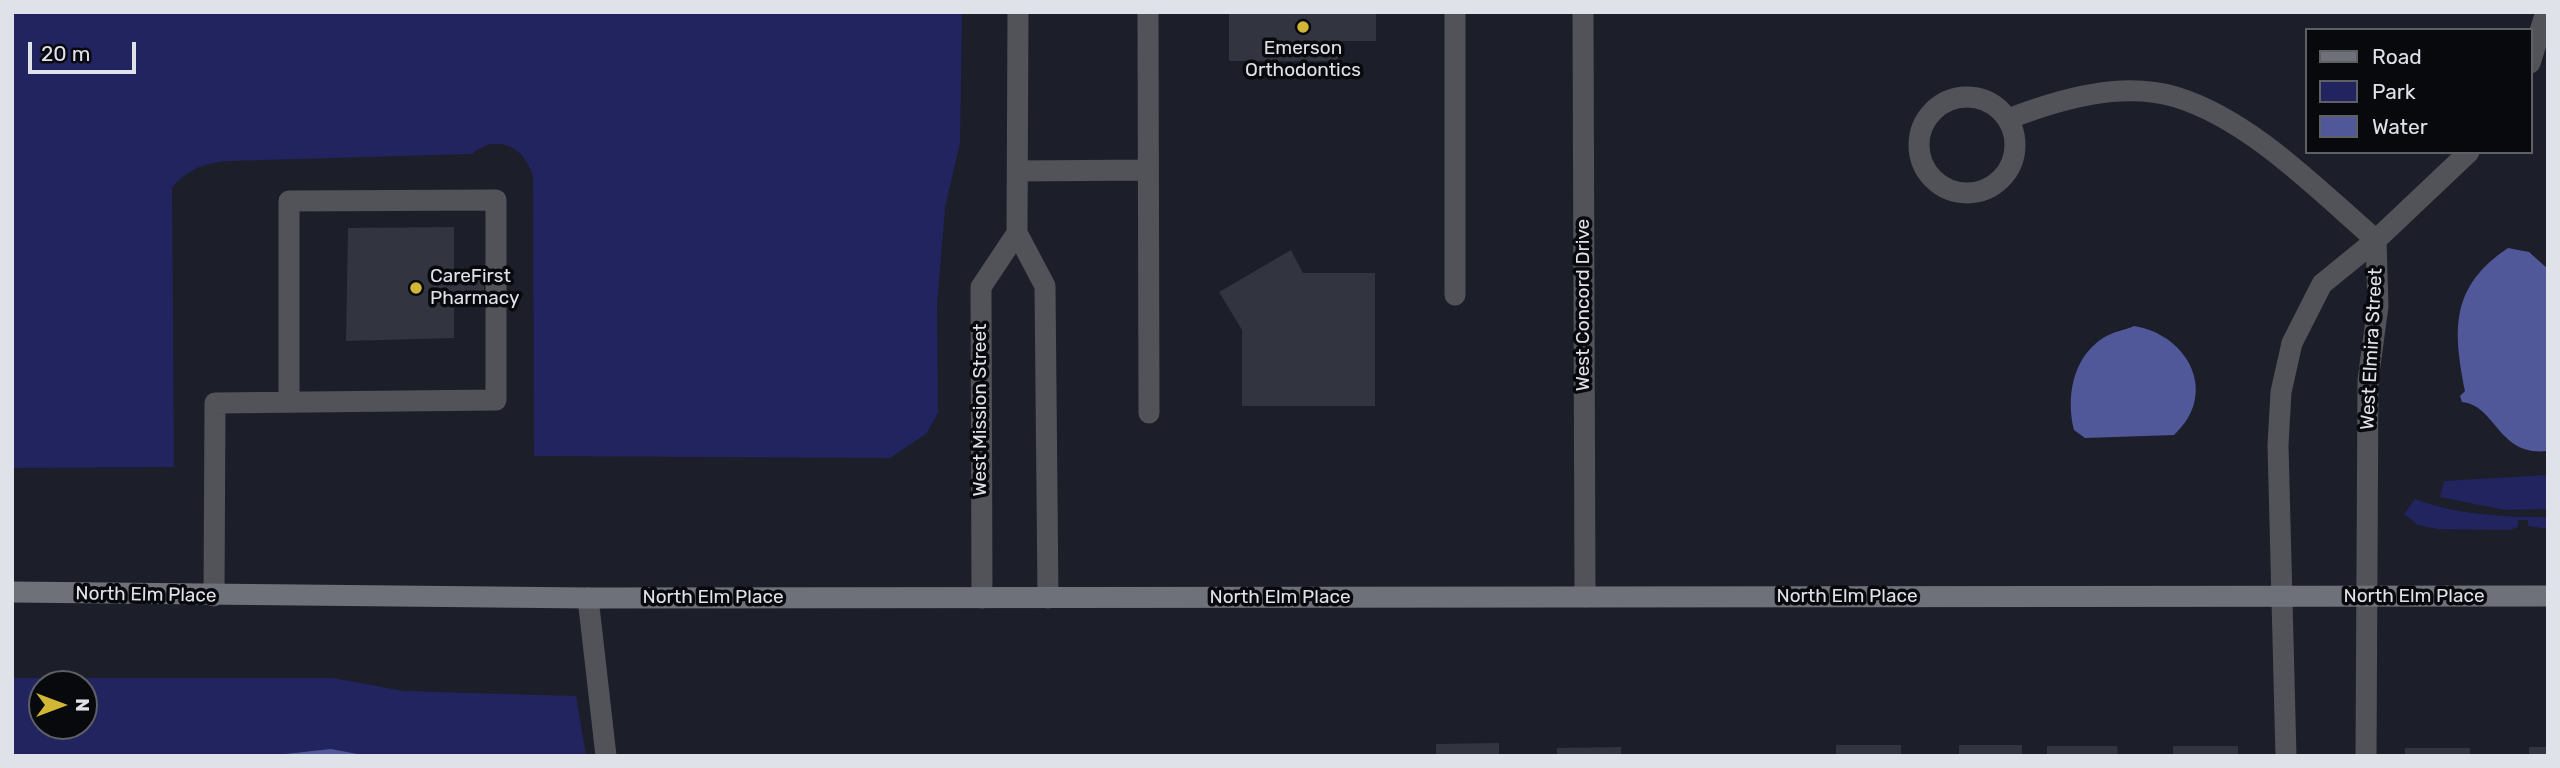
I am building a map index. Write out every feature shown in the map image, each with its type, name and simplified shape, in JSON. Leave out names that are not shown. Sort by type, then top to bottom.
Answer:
[{"type":"main road","name":"North Elm Place","points":[[12,592],[589,598],[2548,596]]},
{"type":"street","points":[[1018,12],[1017,233],[1045,286],[1048,598]]},
{"type":"street","points":[[1148,12],[1149,413]]},
{"type":"street","points":[[1455,12],[1455,295]]},
{"type":"street","name":"West Concord Drive","points":[[1584,12],[1585,597]]},
{"type":"street","points":[[2532,57],[2546,12]]},
{"type":"street","points":[[2008,119],[2096,93],[2134,91],[2176,97],[2260,139],[2376,240],[2467,154]]},
{"type":"street","points":[[1960,97],[1979,97],[1996,106],[2008,119],[2015,138],[2014,156],[2006,173],[1993,186],[1975,193],[1956,192],[1939,184],[1926,170],[1919,152],[1920,133],[1928,116],[1942,103],[1960,97]]},
{"type":"street","points":[[1018,171],[1148,170]]},
{"type":"street","points":[[214,596],[215,403],[496,400],[496,201],[289,201],[289,402]]},
{"type":"street","name":"West Mission Street","points":[[982,598],[981,288],[1017,233]]},
{"type":"street","name":"West Elmira Street","points":[[2366,756],[2368,380],[2378,306],[2376,240]]},
{"type":"street","name":"West Elmira Street","points":[[2286,756],[2278,445],[2281,392],[2292,343],[2322,284],[2376,240]]},
{"type":"street","points":[[589,598],[606,756]]},
{"type":"green space","points":[[12,12],[962,12],[960,143],[945,207],[937,306],[938,413],[926,434],[890,458],[534,456],[533,177],[524,158],[517,151],[509,146],[491,144],[472,154],[229,161],[204,165],[191,171],[172,187],[174,467],[12,468]]},
{"type":"green space","points":[[2548,475],[2548,509],[2505,510],[2440,497],[2444,481]]},
{"type":"green space","points":[[2415,499],[2447,509],[2480,514],[2548,517],[2548,529],[2528,526],[2528,520],[2518,520],[2518,527],[2510,530],[2437,529],[2418,525],[2404,514]]},
{"type":"green space","points":[[12,678],[28,678],[28,740],[98,740],[98,678],[333,678],[404,691],[576,696],[586,756],[12,756]]},
{"type":"water","points":[[2508,248],[2529,252],[2548,269],[2548,451],[2531,451],[2518,446],[2483,412],[2462,402],[2460,396],[2465,391],[2458,348],[2460,311],[2475,278]]},
{"type":"water","points":[[2134,326],[2170,341],[2192,368],[2196,385],[2194,402],[2187,419],[2174,435],[2085,438],[2074,430],[2072,418],[2071,392],[2078,367],[2084,356],[2103,338]]},
{"type":"water","points":[[331,749],[368,756],[267,756]]},
{"type":"building","name":"Emerson Orthodontics","points":[[1229,12],[1376,12],[1376,41],[1338,41],[1338,61],[1229,61]]},
{"type":"building","name":"CareFirst Pharmacy","points":[[454,227],[454,271],[478,271],[478,278],[484,278],[484,300],[478,300],[478,306],[454,306],[454,338],[346,341],[348,228]]},
{"type":"building","points":[[1291,250],[1303,273],[1375,273],[1375,406],[1242,406],[1242,330],[1219,292]]},
{"type":"building","points":[[1499,743],[1499,756],[1436,756],[1436,744]]},
{"type":"building","points":[[1836,745],[1901,745],[1901,756],[1836,756]]},
{"type":"building","points":[[1959,745],[2022,745],[2022,756],[1959,756]]},
{"type":"building","points":[[2047,746],[2117,746],[2118,756],[2047,756]]},
{"type":"building","points":[[2173,746],[2238,746],[2238,756],[2173,756]]},
{"type":"building","points":[[1621,747],[1621,756],[1557,756],[1557,748]]},
{"type":"building","points":[[2529,747],[2548,747],[2548,756],[2529,756]]},
{"type":"building","points":[[2405,748],[2470,748],[2470,756],[2405,756]]},
{"type":"place","name":"Emerson Orthodontics","points":[[1303,27]]},
{"type":"place","name":"CareFirst Pharmacy","points":[[416,288]]}]
